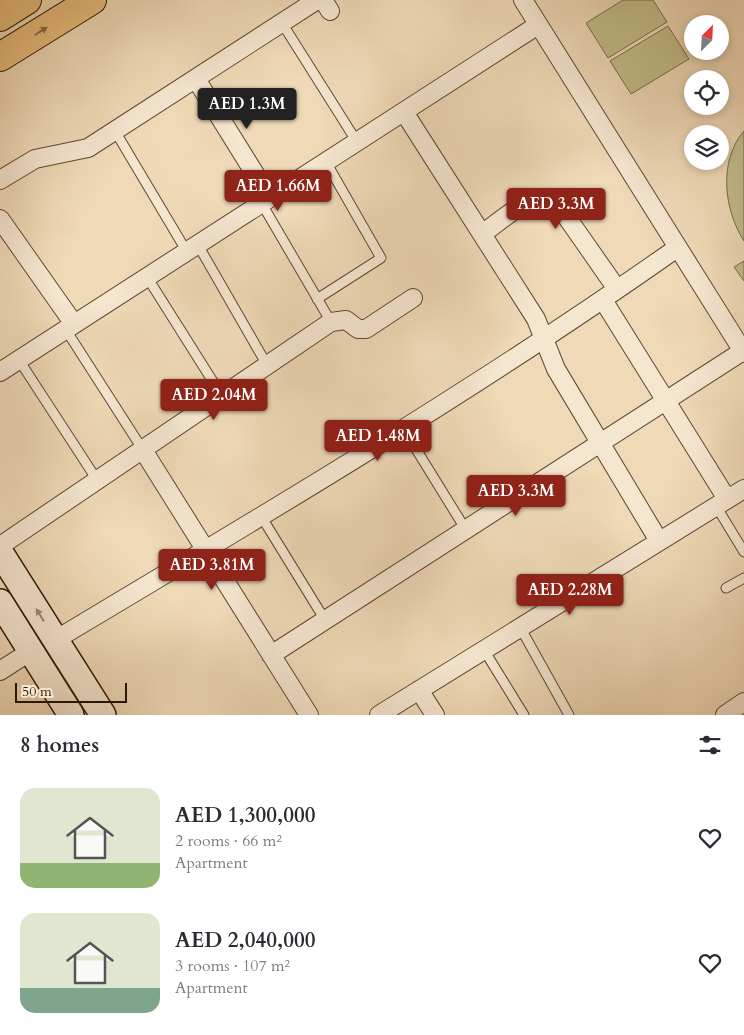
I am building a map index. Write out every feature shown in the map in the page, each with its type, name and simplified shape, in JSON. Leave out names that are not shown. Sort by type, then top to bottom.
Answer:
[{"type":"highway","points":[[0,17],[27,0]]},
{"type":"highway","points":[[0,57],[92,0]]},
{"type":"main road","points":[[0,552],[103,715]]},
{"type":"main road","points":[[0,602],[71,715]]},
{"type":"street","points":[[271,655],[743,352],[523,0]]},
{"type":"street","points":[[0,180],[35,159],[78,152],[88,148],[282,23],[324,4]]},
{"type":"street","points":[[0,372],[538,25]]},
{"type":"street","points":[[196,79],[266,201]]},
{"type":"street","points":[[404,112],[536,319],[556,370],[659,542]]},
{"type":"street","points":[[482,234],[534,199],[550,199],[559,206],[610,294],[722,503]]},
{"type":"street","points":[[0,219],[70,327]]},
{"type":"street","points":[[56,640],[206,550],[545,339],[677,248]]},
{"type":"street","points":[[0,546],[331,322],[346,320],[358,329],[366,330],[413,298]]},
{"type":"street","points":[[142,450],[309,715]]},
{"type":"street","points":[[379,715],[744,489]]},
{"type":"street","points":[[0,671],[31,651]]},
{"type":"street","points":[[420,690],[435,715]]},
{"type":"street","points":[[725,715],[744,702]]},
{"type":"lane","points":[[282,23],[357,142]]},
{"type":"lane","points":[[115,131],[267,365]]},
{"type":"lane","points":[[317,299],[381,258],[326,162]]},
{"type":"lane","points":[[266,201],[331,322]]},
{"type":"lane","points":[[147,277],[222,396]]},
{"type":"lane","points":[[70,327],[142,450]]},
{"type":"lane","points":[[19,360],[97,480]]},
{"type":"lane","points":[[403,427],[466,530]]},
{"type":"lane","points":[[722,503],[744,552]]},
{"type":"lane","points":[[261,516],[325,620]]},
{"type":"lane","points":[[726,588],[744,578]]},
{"type":"lane","points":[[520,627],[569,715]]},
{"type":"lane","points":[[484,650],[524,715]]},
{"type":"shaded area","points":[[623,0],[653,0],[667,22],[608,58],[586,23]]},
{"type":"shaded area","points":[[668,26],[684,51],[684,60],[687,60],[631,94],[610,61]]},
{"type":"shaded area","points":[[744,131],[744,241],[737,229],[728,200],[727,171],[729,170],[730,156]]},
{"type":"shaded area","points":[[744,261],[744,281],[734,267]]}]
